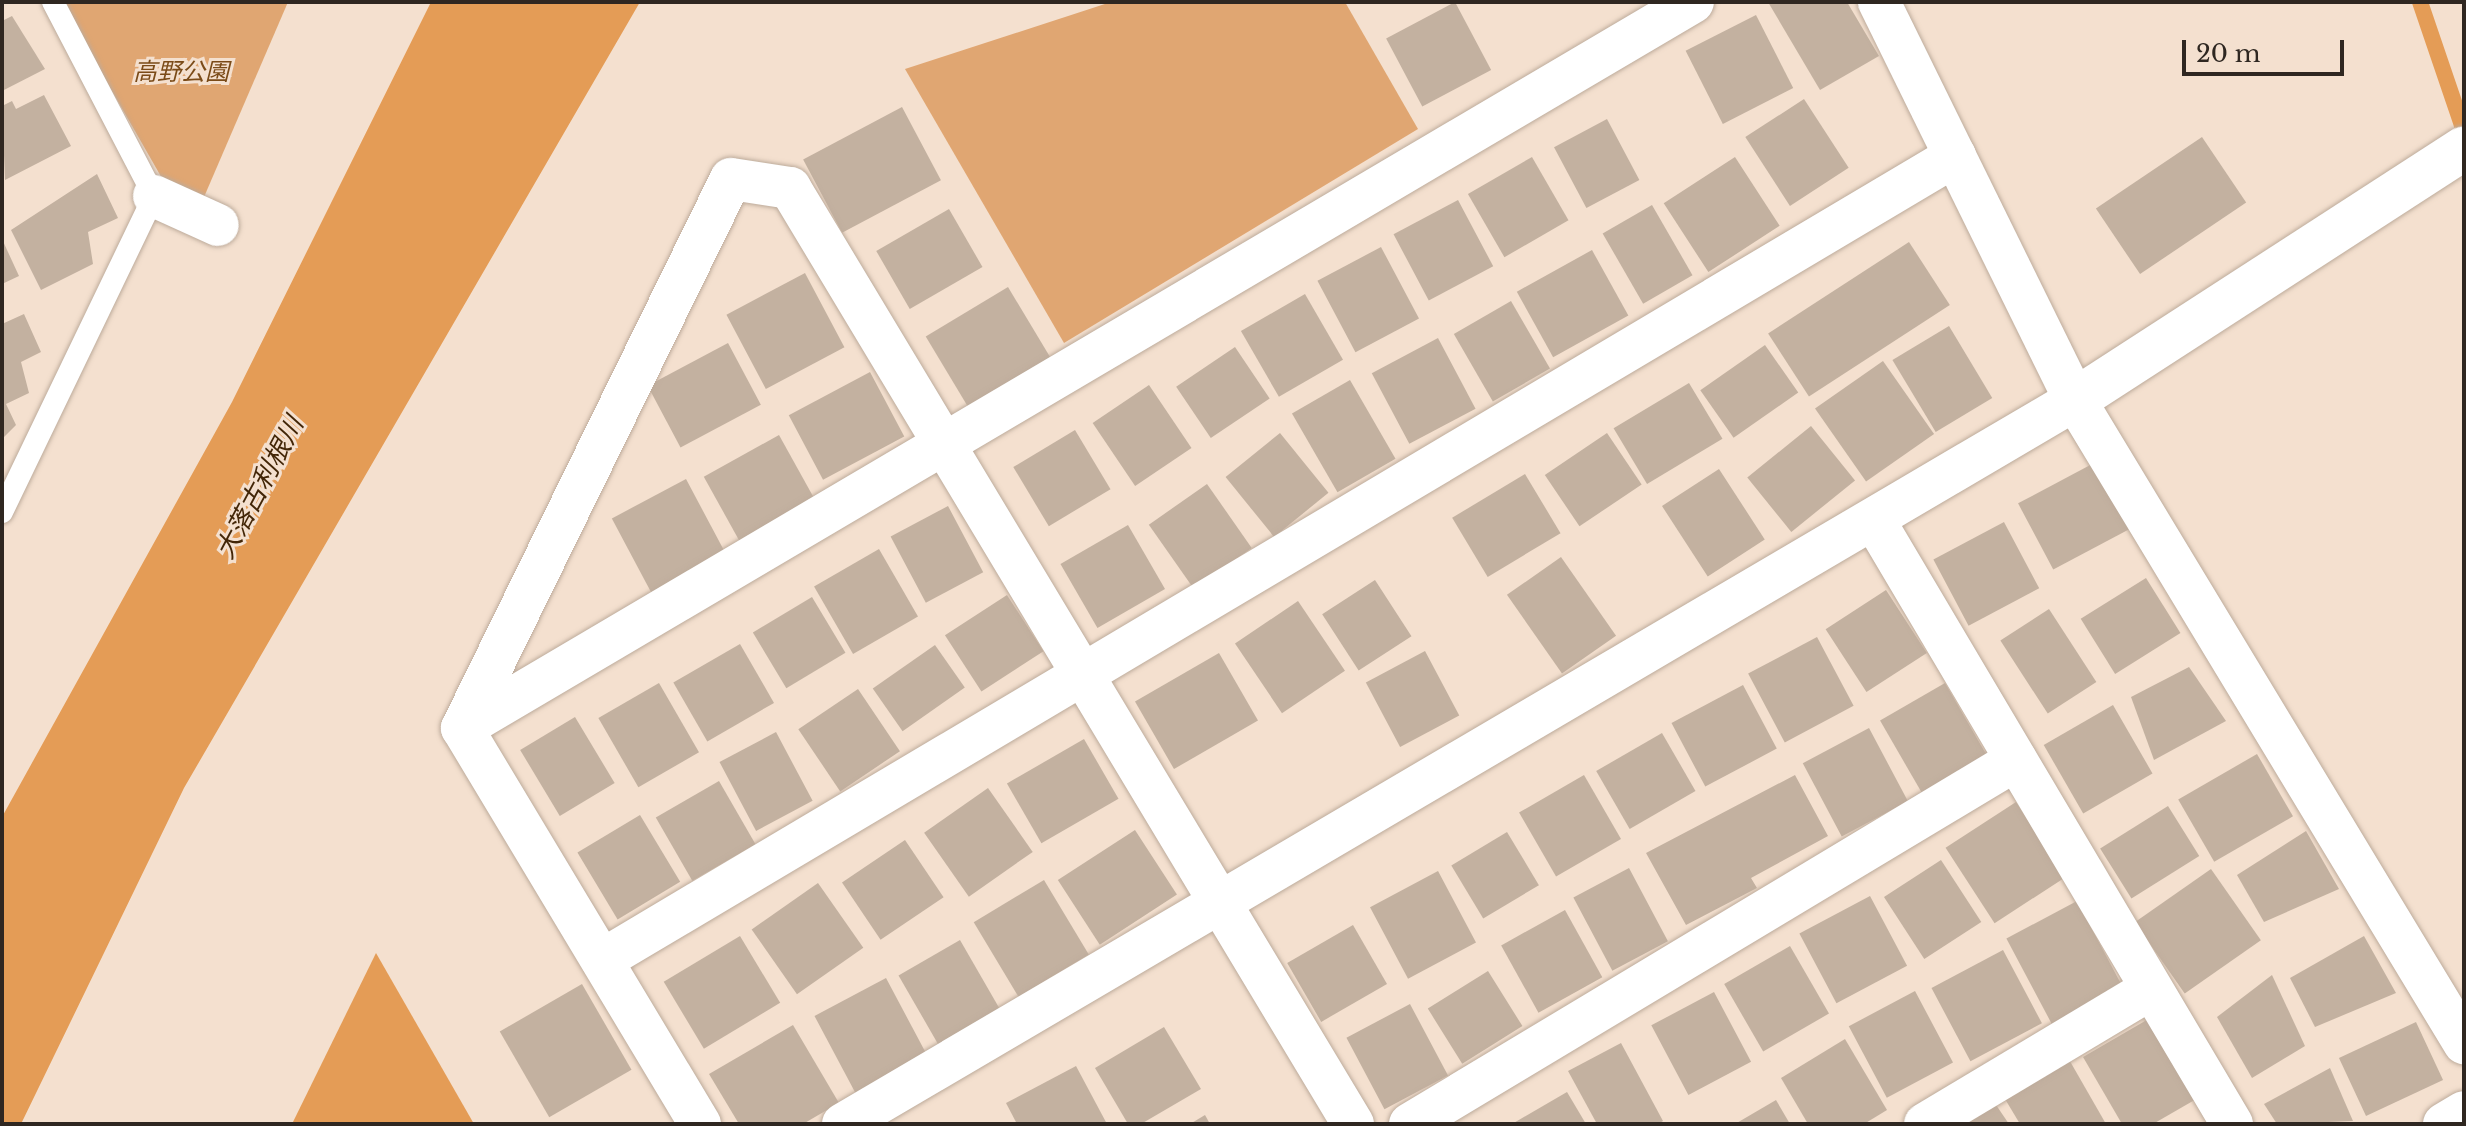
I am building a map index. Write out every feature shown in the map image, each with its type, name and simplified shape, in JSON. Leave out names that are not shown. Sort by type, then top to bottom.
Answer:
[{"type":"street","points":[[462,728],[1693,2]]},
{"type":"street","points":[[1879,2],[2075,400],[2464,1043]]},
{"type":"street","points":[[843,1124],[2075,400],[2464,148]]},
{"type":"street","points":[[602,960],[1955,156]]},
{"type":"street","points":[[462,728],[731,179],[790,188],[1353,1124]]},
{"type":"street","points":[[154,196],[218,225]]},
{"type":"street","points":[[1874,520],[2232,1124]]},
{"type":"street","points":[[462,728],[700,1124]]},
{"type":"street","points":[[1410,1124],[2016,760]]},
{"type":"street","points":[[1925,1124],[2151,989]]},
{"type":"street","points":[[2444,1124],[2464,1112]]},
{"type":"lane","points":[[2,512],[154,196],[53,2]]},
{"type":"green space","name":"高野公園","points":[[61,2],[288,2],[201,204],[171,194]]},
{"type":"green space","points":[[1111,2],[1345,2],[1418,129],[1064,343],[905,69]]},
{"type":"water","name":"大落古利根川","points":[[431,2],[640,2],[184,788],[21,1124],[2,1124],[2,817],[232,402]]},
{"type":"water","points":[[376,953],[474,1124],[292,1124]]},
{"type":"building","points":[[1455,2],[1491,70],[1422,107],[1386,39]]},
{"type":"building","points":[[1768,2],[1847,2],[1879,56],[1820,90]]},
{"type":"building","points":[[1756,15],[1793,88],[1723,124],[1686,51]]},
{"type":"building","points":[[12,16],[45,69],[2,91],[2,21]]},
{"type":"building","points":[[44,95],[71,146],[5,180],[2,106],[12,101],[16,109]]},
{"type":"building","points":[[1804,99],[1849,168],[1790,206],[1745,137]]},
{"type":"building","points":[[902,107],[941,180],[842,233],[803,160]]},
{"type":"building","points":[[1607,119],[1639,180],[1586,208],[1554,147]]},
{"type":"building","points":[[2202,137],[2246,202],[2140,274],[2096,209]]},
{"type":"building","points":[[1532,157],[1568,220],[1504,257],[1468,194]]},
{"type":"building","points":[[1735,157],[1780,226],[1708,272],[1664,203]]},
{"type":"building","points":[[97,174],[118,218],[88,232],[93,264],[41,290],[11,230]]},
{"type":"building","points":[[1458,200],[1493,266],[1429,300],[1394,234]]},
{"type":"building","points":[[1652,205],[1692,275],[1643,304],[1603,234]]},
{"type":"building","points":[[949,209],[982,267],[910,309],[876,251]]},
{"type":"building","points":[[2,239],[19,276],[2,284]]},
{"type":"building","points":[[1909,242],[1950,305],[1809,396],[1768,333]]},
{"type":"building","points":[[1381,247],[1419,319],[1355,352],[1317,281]]},
{"type":"building","points":[[1592,250],[1628,316],[1553,357],[1517,292]]},
{"type":"building","points":[[805,273],[844,347],[766,389],[726,315]]},
{"type":"building","points":[[1008,287],[1050,357],[968,407],[926,336]]},
{"type":"building","points":[[1305,294],[1343,360],[1279,397],[1241,331]]},
{"type":"building","points":[[1511,301],[1550,369],[1493,402],[1454,334]]},
{"type":"building","points":[[24,314],[41,352],[21,362],[29,393],[6,404],[16,425],[2,439],[2,324]]},
{"type":"building","points":[[1949,326],[1992,398],[1936,432],[1892,360]]},
{"type":"building","points":[[1438,338],[1476,409],[1409,444],[1372,373]]},
{"type":"building","points":[[728,343],[761,405],[681,448],[648,386]]},
{"type":"building","points":[[1765,345],[1798,393],[1734,438],[1700,390]]},
{"type":"building","points":[[1235,347],[1270,398],[1211,438],[1176,387]]},
{"type":"building","points":[[1883,361],[1934,434],[1866,482],[1815,409]]},
{"type":"building","points":[[870,372],[904,436],[823,480],[789,415]]},
{"type":"building","points":[[1350,380],[1396,459],[1337,492],[1292,414]]},
{"type":"building","points":[[1689,383],[1722,439],[1647,484],[1614,428]]},
{"type":"building","points":[[1149,385],[1191,448],[1135,486],[1093,423]]},
{"type":"building","points":[[1811,426],[1855,480],[1791,532],[1747,478]]},
{"type":"building","points":[[1075,430],[1111,489],[1049,526],[1013,467]]},
{"type":"building","points":[[1280,433],[1328,493],[1274,537],[1226,477]]},
{"type":"building","points":[[1607,433],[1642,484],[1579,526],[1545,475]]},
{"type":"building","points":[[779,435],[815,501],[740,542],[704,477]]},
{"type":"building","points":[[2094,463],[2129,529],[2053,570],[2018,503]]},
{"type":"building","points":[[1719,469],[1765,539],[1708,576],[1662,506]]},
{"type":"building","points":[[1525,474],[1561,533],[1488,577],[1452,518]]},
{"type":"building","points":[[686,479],[727,556],[653,595],[612,518]]},
{"type":"building","points":[[1207,484],[1252,548],[1194,589],[1149,525]]},
{"type":"building","points":[[948,506],[983,572],[926,603],[891,537]]},
{"type":"building","points":[[2004,522],[2039,588],[1969,626],[1933,560]]},
{"type":"building","points":[[1128,525],[1165,589],[1097,628],[1060,564]]},
{"type":"building","points":[[879,549],[918,617],[853,654],[814,586]]},
{"type":"building","points":[[1561,557],[1616,636],[1562,673],[1507,595]]},
{"type":"building","points":[[2146,578],[2180,633],[2115,674],[2081,619]]},
{"type":"building","points":[[1375,580],[1411,636],[1359,671],[1322,614]]},
{"type":"building","points":[[1886,590],[1927,653],[1866,692],[1826,629]]},
{"type":"building","points":[[1007,595],[1043,651],[981,691],[945,635]]},
{"type":"building","points":[[812,597],[845,653],[786,688],[753,633]]},
{"type":"building","points":[[1298,601],[1345,671],[1282,713],[1235,643]]},
{"type":"building","points":[[2049,609],[2096,682],[2048,714],[2000,641]]},
{"type":"building","points":[[1817,637],[1854,706],[1785,742],[1748,674]]},
{"type":"building","points":[[740,644],[774,703],[707,741],[673,682]]},
{"type":"building","points":[[935,645],[965,688],[903,731],[873,689]]},
{"type":"building","points":[[1425,651],[1459,715],[1400,747],[1366,682]]},
{"type":"building","points":[[1219,653],[1258,721],[1174,769],[1135,702]]},
{"type":"building","points":[[2189,667],[2226,721],[2154,760],[2131,697]]},
{"type":"building","points":[[659,683],[699,752],[638,787],[598,718]]},
{"type":"building","points":[[1945,683],[1988,758],[1924,796],[1880,721]]},
{"type":"building","points":[[1743,685],[1777,749],[1705,787],[1671,723]]},
{"type":"building","points":[[858,689],[900,751],[840,791],[798,729]]},
{"type":"building","points":[[2113,705],[2152,773],[2083,813],[2044,745]]},
{"type":"building","points":[[575,717],[615,783],[560,816],[520,750]]},
{"type":"building","points":[[1869,728],[1908,801],[1842,836],[1803,763]]},
{"type":"building","points":[[776,732],[813,801],[756,831],[719,762]]},
{"type":"building","points":[[1662,733],[1696,791],[1630,829],[1596,771]]},
{"type":"building","points":[[1084,739],[1118,799],[1041,843],[1007,784]]},
{"type":"building","points":[[2257,754],[2293,816],[2214,862],[2178,800]]},
{"type":"building","points":[[1584,775],[1621,839],[1556,877],[1519,813]]},
{"type":"building","points":[[1795,775],[1828,836],[1751,878],[1757,888],[1686,925],[1646,853]]},
{"type":"building","points":[[719,781],[756,844],[692,881],[656,817]]},
{"type":"building","points":[[988,788],[1033,852],[969,897],[924,833]]},
{"type":"building","points":[[2016,802],[2065,877],[1995,923],[1946,848]]},
{"type":"building","points":[[2168,806],[2199,856],[2131,898],[2100,848]]},
{"type":"building","points":[[640,815],[680,882],[618,919],[577,853]]},
{"type":"building","points":[[1135,830],[1177,895],[1100,945],[1058,880]]},
{"type":"building","points":[[2306,831],[2339,889],[2264,922],[2237,875]]},
{"type":"building","points":[[1507,832],[1539,885],[1483,919],[1451,865]]},
{"type":"building","points":[[905,840],[944,897],[881,940],[842,882]]},
{"type":"building","points":[[1941,860],[1981,922],[1924,959],[1884,897]]},
{"type":"building","points":[[1629,868],[1668,941],[1612,971],[1573,898]]},
{"type":"building","points":[[2211,869],[2261,940],[2185,994],[2135,922]]},
{"type":"building","points":[[1438,871],[1476,943],[1408,979],[1370,907]]},
{"type":"building","points":[[1044,880],[1089,955],[1019,997],[974,922]]},
{"type":"building","points":[[818,883],[863,948],[797,994],[752,929]]},
{"type":"building","points":[[1870,896],[1907,966],[1836,1003],[1799,934]]},
{"type":"building","points":[[2077,901],[2128,997],[2058,1035],[2006,939]]},
{"type":"building","points":[[1565,910],[1602,977],[1538,1013],[1501,945]]},
{"type":"building","points":[[1353,925],[1387,984],[1321,1022],[1287,963]]},
{"type":"building","points":[[740,936],[780,1003],[704,1049],[664,982]]},
{"type":"building","points":[[2364,936],[2396,993],[2315,1027],[2290,978]]},
{"type":"building","points":[[960,940],[1002,1012],[940,1047],[899,976]]},
{"type":"building","points":[[1790,946],[1829,1014],[1763,1052],[1724,984]]},
{"type":"building","points":[[2003,950],[2042,1023],[1970,1061],[1931,988]]},
{"type":"building","points":[[1488,971],[1522,1026],[1462,1064],[1428,1009]]},
{"type":"building","points":[[2272,975],[2305,1046],[2252,1078],[2217,1017]]},
{"type":"building","points":[[886,978],[927,1055],[855,1093],[814,1016]]},
{"type":"building","points":[[582,984],[632,1070],[549,1117],[500,1032]]},
{"type":"building","points":[[1915,991],[1953,1063],[1887,1098],[1849,1026]]},
{"type":"building","points":[[1714,992],[1751,1062],[1688,1095],[1651,1025]]},
{"type":"building","points":[[1410,1004],[1448,1076],[1384,1109],[1346,1038]]},
{"type":"building","points":[[2157,1014],[2205,1094],[2153,1124],[2122,1124],[2083,1057]]},
{"type":"building","points":[[2416,1022],[2443,1080],[2366,1116],[2339,1058]]},
{"type":"building","points":[[793,1025],[839,1103],[803,1124],[739,1124],[709,1074]]},
{"type":"building","points":[[1164,1027],[1201,1089],[1141,1124],[1128,1124],[1095,1068]]},
{"type":"building","points":[[1845,1039],[1887,1110],[1864,1124],[1808,1124],[1781,1078]]},
{"type":"building","points":[[1621,1043],[1663,1121],[1658,1124],[1597,1124],[1568,1071]]},
{"type":"building","points":[[2067,1056],[2106,1124],[2020,1124],[2002,1094]]},
{"type":"building","points":[[1076,1066],[1107,1124],[1017,1124],[1006,1103]]},
{"type":"building","points":[[2330,1068],[2353,1121],[2277,1124],[2264,1104]]},
{"type":"building","points":[[1567,1092],[1586,1124],[1512,1124]]},
{"type":"building","points":[[1992,1099],[2009,1124],[1954,1124]]},
{"type":"building","points":[[1776,1100],[1790,1124],[1735,1124]]},
{"type":"building","points":[[1205,1115],[1210,1124],[1190,1124]]},
{"type":"waterway","points":[[2420,2],[2464,131]]}]
